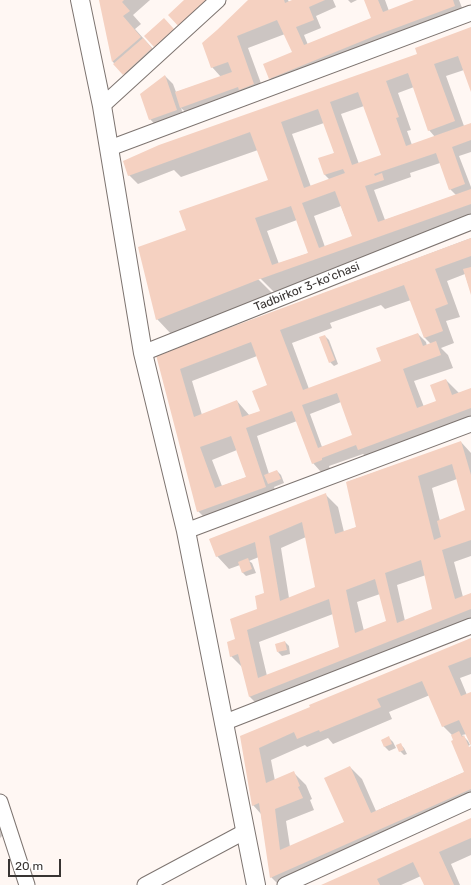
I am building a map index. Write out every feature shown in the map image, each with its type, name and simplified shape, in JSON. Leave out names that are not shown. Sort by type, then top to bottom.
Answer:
[{"type":"street","points":[[80,0],[110,148],[143,353],[186,531],[256,885]]},
{"type":"street","points":[[102,106],[218,0]]},
{"type":"street","points":[[110,148],[471,13]]},
{"type":"street","name":"Tadbirkor 3-koʻchasi","points":[[143,353],[471,222]]},
{"type":"street","points":[[186,531],[471,424]]},
{"type":"street","points":[[223,723],[471,626]]},
{"type":"street","points":[[285,885],[471,800]]},
{"type":"street","points":[[0,802],[27,885]]},
{"type":"street","points":[[145,885],[246,831]]},
{"type":"building","points":[[99,0],[124,0],[122,2],[130,11],[123,16],[141,37],[112,62]]},
{"type":"building","points":[[184,0],[210,0],[180,28],[168,15]]},
{"type":"building","points":[[248,0],[284,0],[285,3],[292,0],[325,0],[309,7],[314,20],[296,27],[304,45],[371,18],[364,0],[378,0],[383,12],[414,0],[453,0],[455,6],[377,35],[269,79],[263,64],[292,52],[277,20],[237,36],[254,84],[239,90],[238,87],[180,108],[175,92],[232,72],[228,62],[211,68],[202,43]]},
{"type":"building","points":[[164,18],[174,29],[154,47],[144,36]]},
{"type":"building","points":[[471,27],[471,92],[458,56],[434,64],[455,121],[428,131],[408,73],[386,81],[399,117],[396,118],[406,146],[471,123],[471,140],[452,147],[465,184],[449,190],[436,153],[374,174],[375,176],[382,173],[384,180],[365,186],[378,222],[471,189],[471,204],[260,279],[156,320],[138,247],[186,230],[179,211],[268,180],[250,132],[128,176],[123,161],[159,145],[417,54],[415,48]],"holes":[[[358,92],[381,155],[352,165],[330,102]],[[318,109],[334,153],[318,158],[324,175],[343,169],[345,173],[304,188],[281,122]],[[335,191],[352,236],[319,248],[302,203]],[[291,206],[308,253],[272,265],[255,218]]]},
{"type":"building","points":[[143,38],[152,48],[123,75],[113,64]]},
{"type":"building","points":[[165,75],[177,110],[149,120],[140,94]]},
{"type":"building","points":[[471,238],[471,256],[435,269],[448,304],[435,309],[443,331],[424,338],[404,285],[280,330],[303,390],[381,361],[376,348],[418,333],[423,346],[436,341],[441,355],[403,369],[417,408],[436,401],[430,385],[446,379],[452,395],[471,388],[471,408],[358,450],[356,445],[322,458],[322,460],[312,464],[292,411],[246,428],[266,487],[197,512],[156,355]],"holes":[[[251,342],[267,385],[252,391],[260,411],[242,417],[237,400],[194,417],[180,369]],[[337,393],[352,435],[318,448],[302,405]],[[231,436],[246,477],[215,488],[200,447]]]},
{"type":"building","points":[[471,267],[471,295],[463,269]]},
{"type":"building","points":[[325,335],[335,360],[329,363],[319,337]]},
{"type":"building","points":[[461,441],[471,475],[471,540],[442,550],[455,599],[471,593],[471,609],[249,697],[238,654],[230,657],[227,642],[235,639],[230,619],[257,609],[255,596],[264,593],[255,542],[216,557],[209,539],[326,493],[335,534],[356,527],[346,482]],"holes":[[[452,464],[465,510],[437,521],[441,537],[434,540],[418,476]],[[302,522],[315,587],[280,601],[269,536]],[[421,560],[432,609],[397,623],[385,573]],[[375,579],[386,621],[355,633],[346,590]],[[329,599],[339,647],[258,678],[247,630]]]},
{"type":"building","points":[[277,470],[281,479],[268,484],[264,475]]},
{"type":"building","points":[[248,558],[252,569],[242,573],[238,562]]},
{"type":"building","points":[[471,638],[471,657],[448,666],[461,696],[471,692],[471,746],[471,789],[270,878],[259,803],[252,806],[240,736],[310,707],[309,705]],"holes":[[[422,681],[442,727],[459,720],[471,746],[469,747],[464,735],[462,737],[459,731],[451,735],[453,740],[451,741],[464,772],[371,813],[350,766],[324,778],[344,822],[280,850],[275,809],[303,798],[298,787],[300,786],[294,771],[266,783],[259,748],[294,732],[297,739],[319,730],[320,732],[381,707],[377,699]]]},
{"type":"building","points":[[285,641],[287,650],[277,652],[275,644]]},
{"type":"building","points":[[389,736],[392,744],[384,747],[381,740]]},
{"type":"building","points":[[401,743],[404,750],[399,752],[396,745]]},
{"type":"building","points":[[471,818],[471,838],[439,852],[454,885],[424,885],[413,862],[377,879],[380,885],[321,885]]}]
